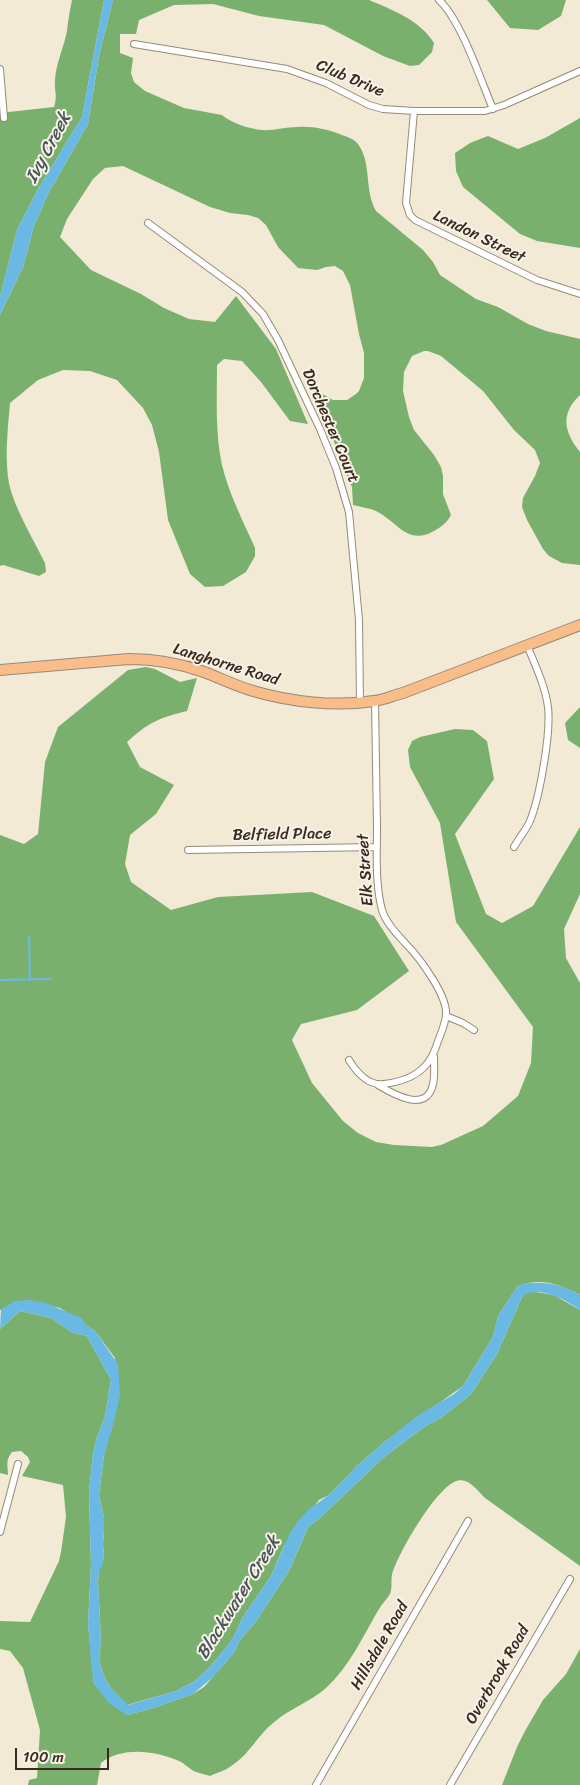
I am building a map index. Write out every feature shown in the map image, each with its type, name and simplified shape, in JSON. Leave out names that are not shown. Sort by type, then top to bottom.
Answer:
[{"type":"main road","name":"Langhorne Road","points":[[0,670],[146,659],[181,665],[252,691],[278,697],[302,701],[375,701],[403,693],[580,624]]},
{"type":"street","points":[[439,0],[452,16],[493,109]]},
{"type":"street","name":"Club Drive","points":[[134,44],[287,69],[326,82],[369,105],[414,111],[476,112],[493,109],[580,71]]},
{"type":"street","points":[[0,70],[4,118]]},
{"type":"street","name":"Landon Street","points":[[414,111],[406,203],[410,215],[415,220],[537,280],[580,294]]},
{"type":"street","name":"Dorchester Court","points":[[148,222],[242,292],[263,314],[278,340],[320,430],[336,468],[349,512],[359,620],[360,702]]},
{"type":"street","points":[[514,847],[530,822],[538,796],[546,744],[548,708],[542,680],[527,645]]},
{"type":"street","name":"Elk Street","points":[[375,701],[378,888],[383,912],[392,929],[416,954],[438,989],[446,1006],[446,1016]]},
{"type":"street","name":"Belfield Place","points":[[188,850],[377,847]]},
{"type":"street","points":[[349,1060],[355,1071],[362,1077],[399,1097],[409,1100],[420,1099],[428,1094],[433,1086],[434,1056],[446,1016],[474,1030]]},
{"type":"street","points":[[378,1085],[416,1075],[424,1069],[434,1056]]},
{"type":"street","points":[[0,1532],[18,1464]]},
{"type":"street","name":"Hillsdale Road","points":[[316,1785],[468,1522]]},
{"type":"street","name":"Overbrook Road","points":[[450,1785],[570,1578]]},
{"type":"green space","points":[[72,0],[104,0],[82,117],[37,191],[17,230],[0,297],[0,113],[54,107],[58,61],[67,31]]},
{"type":"green space","points":[[113,0],[369,0],[406,17],[422,28],[428,35],[434,43],[432,52],[419,65],[410,66],[383,56],[324,25],[259,16],[213,4],[174,5],[139,20],[136,34],[120,34],[120,53],[133,58],[131,73],[134,82],[145,91],[184,108],[222,115],[235,123],[262,130],[297,127],[314,128],[331,131],[353,139],[362,151],[365,160],[370,194],[376,211],[423,250],[433,262],[440,275],[476,299],[498,307],[528,324],[546,331],[580,339],[580,395],[569,409],[566,423],[570,437],[580,452],[580,565],[562,563],[549,556],[527,520],[522,507],[523,498],[540,463],[535,450],[514,430],[483,391],[441,356],[428,351],[412,356],[404,372],[403,391],[414,430],[441,467],[443,494],[451,515],[446,523],[437,529],[425,535],[417,536],[403,531],[376,511],[353,505],[352,487],[326,419],[312,392],[317,391],[333,400],[347,400],[359,391],[364,378],[364,353],[350,285],[343,271],[335,266],[317,270],[298,268],[278,247],[266,225],[258,218],[210,207],[123,166],[105,168],[93,179],[67,219],[60,237],[91,270],[189,319],[215,322],[236,296],[276,349],[308,424],[290,421],[261,382],[242,361],[224,359],[217,365],[217,428],[222,465],[232,497],[255,548],[255,556],[246,572],[223,586],[205,587],[190,574],[168,520],[159,452],[152,425],[143,408],[117,380],[90,371],[63,370],[38,380],[10,403],[7,468],[13,498],[45,563],[46,572],[39,576],[3,565],[0,566],[0,315],[23,267],[34,226],[48,194],[88,124],[99,56]]},
{"type":"green space","points":[[487,0],[566,0],[561,16],[538,30],[510,28]]},
{"type":"green space","points":[[580,118],[580,248],[537,241],[520,234],[463,187],[456,171],[455,153],[470,143],[488,136],[518,149],[545,138]]},
{"type":"green space","points":[[146,667],[155,669],[180,682],[197,678],[187,711],[155,722],[127,742],[140,767],[174,785],[156,814],[130,835],[125,864],[131,882],[171,910],[218,897],[312,892],[374,916],[409,971],[357,1010],[301,1024],[292,1040],[312,1083],[343,1121],[358,1133],[376,1142],[432,1147],[441,1145],[483,1126],[518,1096],[531,1063],[533,1027],[456,922],[440,823],[410,767],[408,750],[412,741],[420,737],[455,729],[473,730],[487,741],[494,779],[455,834],[486,914],[502,923],[533,906],[580,827],[580,894],[564,929],[566,958],[580,983],[580,1295],[550,1283],[533,1282],[517,1287],[498,1316],[493,1337],[463,1386],[387,1440],[358,1465],[329,1495],[319,1500],[284,1546],[271,1576],[243,1617],[232,1640],[210,1667],[195,1681],[176,1691],[127,1705],[110,1687],[103,1674],[99,1660],[101,1641],[98,1581],[99,1570],[104,1558],[104,1518],[99,1495],[107,1443],[115,1358],[95,1331],[60,1308],[29,1300],[0,1310],[0,835],[24,844],[38,834],[45,762],[58,727],[128,670]]},
{"type":"green space","points":[[580,707],[580,748],[568,740],[565,723]]},
{"type":"green space","points":[[530,1291],[554,1295],[580,1310],[580,1566],[485,1498],[471,1484],[459,1480],[446,1488],[437,1497],[410,1536],[393,1571],[390,1594],[379,1609],[356,1650],[335,1679],[320,1693],[273,1723],[240,1760],[210,1776],[194,1771],[181,1762],[160,1755],[129,1752],[119,1754],[101,1763],[97,1785],[28,1785],[29,1780],[37,1778],[40,1730],[23,1668],[10,1651],[0,1649],[0,1621],[30,1622],[59,1561],[66,1517],[63,1485],[22,1476],[30,1462],[28,1457],[21,1451],[12,1452],[8,1458],[8,1475],[0,1473],[0,1329],[20,1311],[51,1318],[73,1333],[87,1336],[111,1380],[105,1417],[93,1454],[89,1491],[91,1565],[88,1624],[94,1684],[127,1715],[193,1694],[204,1687],[233,1654],[240,1640],[255,1623],[289,1571],[308,1527],[320,1518],[383,1458],[424,1427],[441,1418],[471,1394],[497,1354],[523,1295]]},
{"type":"green space","points":[[580,1649],[580,1785],[502,1785],[525,1731],[543,1700],[566,1674]]},
{"type":"water","points":[[104,0],[113,0],[99,56],[88,124],[48,194],[34,226],[23,267],[0,315],[0,297],[17,230],[37,191],[82,117]]},
{"type":"water","points":[[530,1283],[556,1285],[580,1295],[580,1310],[553,1295],[538,1292],[523,1295],[497,1354],[471,1394],[441,1418],[424,1427],[383,1458],[320,1518],[308,1527],[289,1571],[255,1623],[240,1640],[233,1654],[213,1677],[193,1694],[127,1715],[110,1704],[94,1684],[88,1624],[91,1565],[89,1491],[93,1454],[105,1417],[111,1380],[87,1336],[73,1333],[51,1318],[20,1311],[0,1329],[1,1309],[15,1301],[29,1300],[46,1303],[82,1318],[85,1324],[95,1331],[118,1364],[120,1395],[104,1455],[99,1495],[104,1518],[104,1558],[102,1567],[99,1570],[98,1581],[101,1641],[99,1660],[103,1674],[110,1687],[128,1705],[176,1691],[195,1681],[210,1667],[232,1640],[243,1617],[271,1576],[290,1533],[298,1521],[309,1509],[329,1495],[358,1465],[387,1440],[417,1416],[454,1394],[463,1386],[493,1337],[498,1316],[517,1287]]},
{"type":"waterway","points":[[29,937],[30,980]]},
{"type":"waterway","points":[[0,980],[51,979]]},
{"type":"water label","name":"Ivy Creek","points":[[49,148]]},
{"type":"water label","name":"Blackwater Creek","points":[[239,1598]]}]
